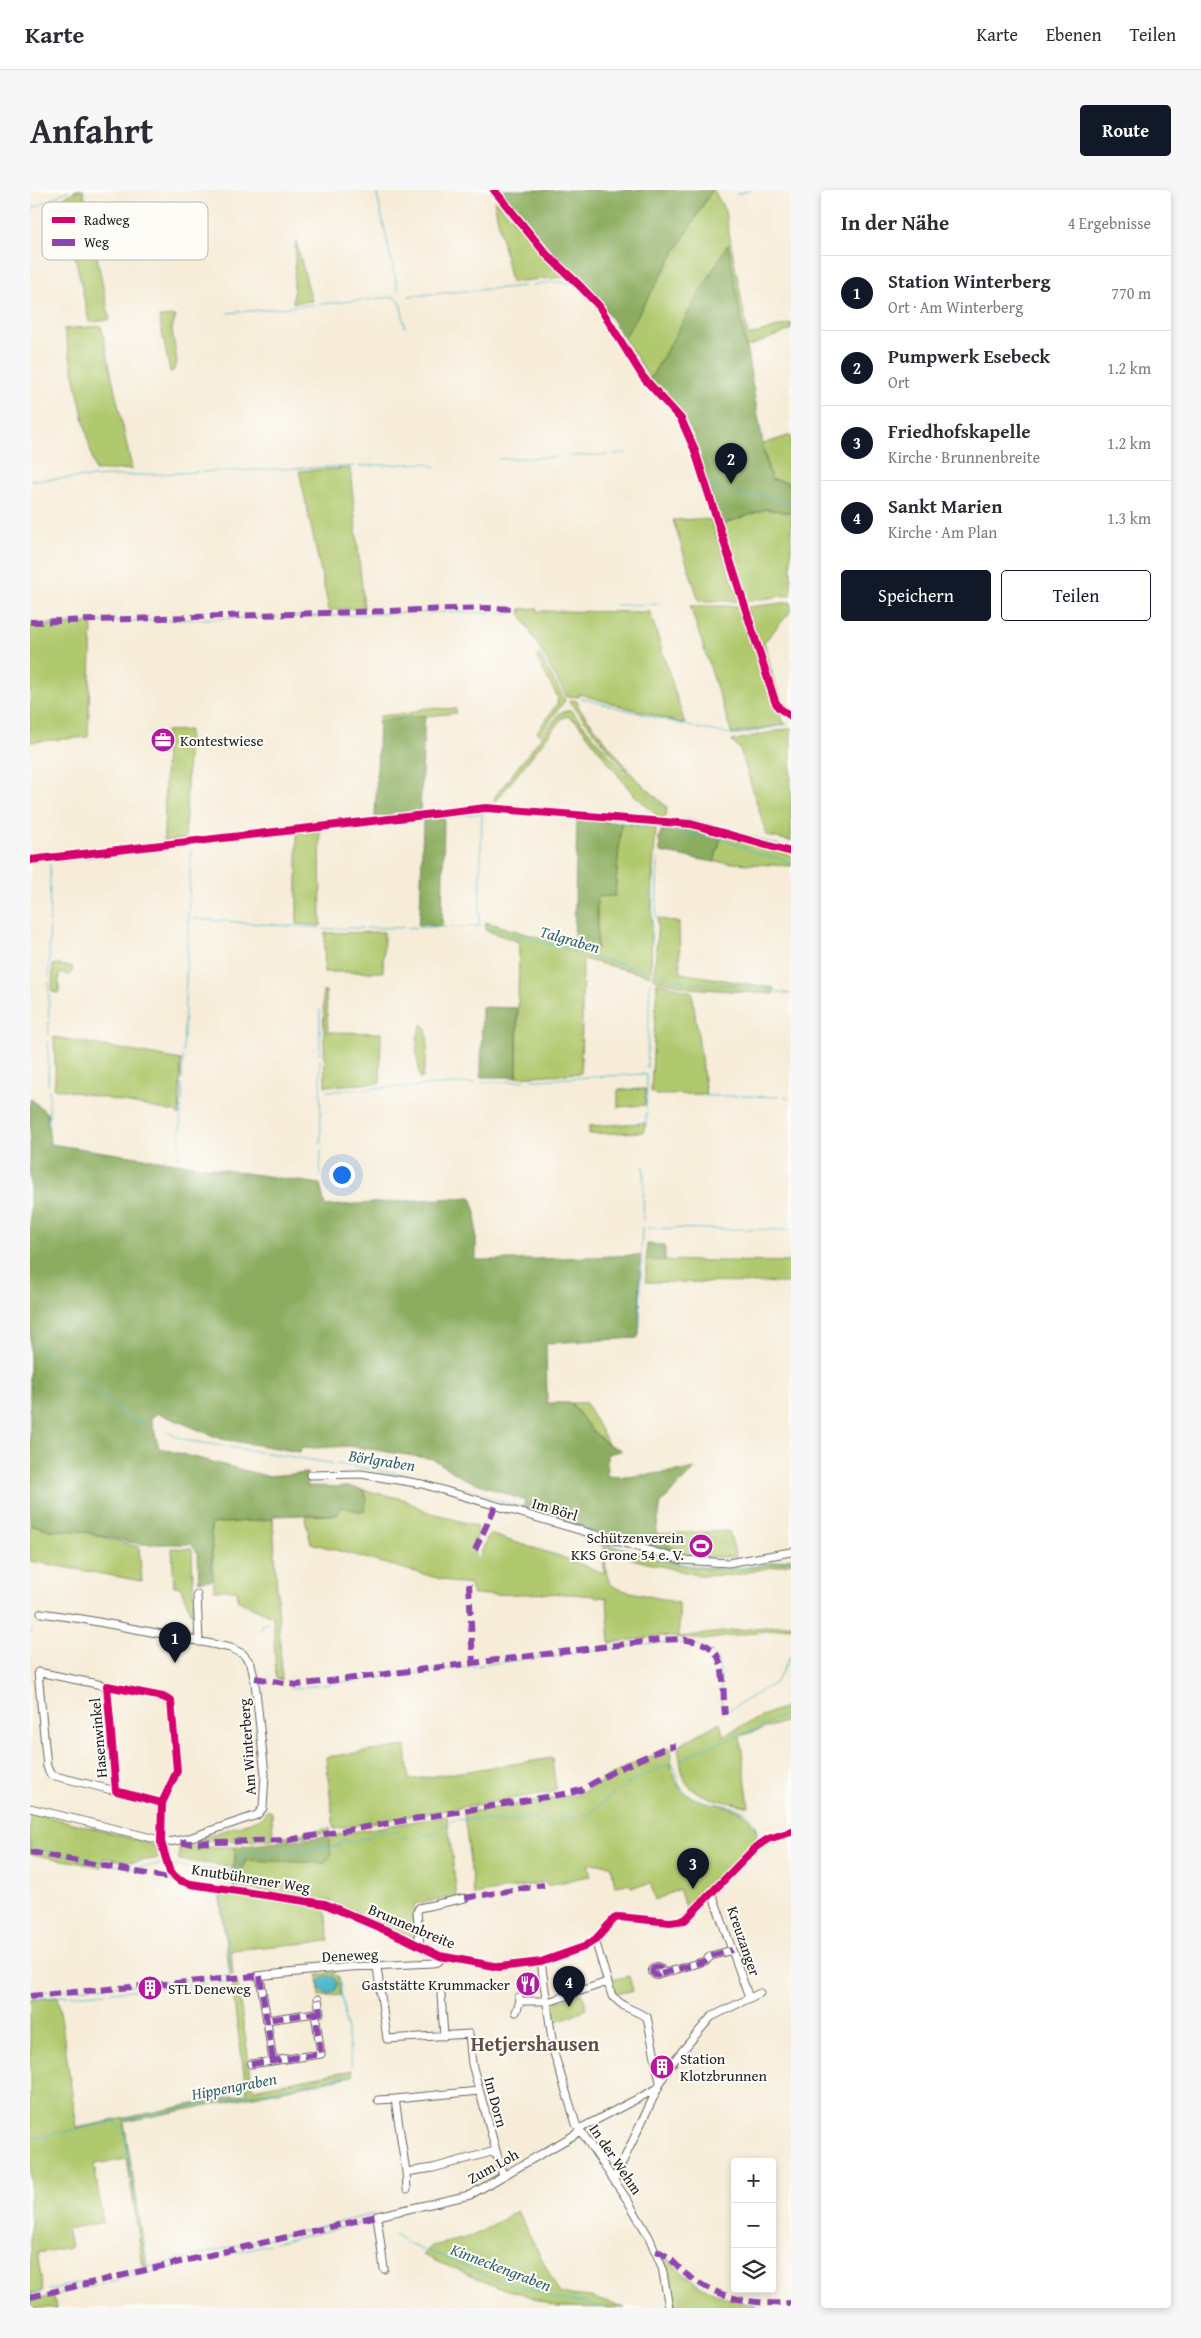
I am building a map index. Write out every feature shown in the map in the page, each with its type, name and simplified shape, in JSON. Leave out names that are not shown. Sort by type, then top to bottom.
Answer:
[{"type":"street","points":[[494,190],[547,255],[595,302],[643,377],[684,424],[694,448],[776,701],[779,708],[791,716]]},
{"type":"street","points":[[30,860],[486,808],[691,824],[791,852]]},
{"type":"street","name":"Im Börl","points":[[310,1476],[367,1474],[422,1484],[682,1560],[728,1564],[791,1552]]},
{"type":"street","points":[[197,1595],[199,1642]]},
{"type":"street","name":"Am Winterberg","points":[[42,1613],[97,1621],[239,1651],[251,1664],[264,1756],[264,1802],[261,1812],[257,1816],[186,1839],[162,1842]]},
{"type":"street","name":"Hasenwinkel","points":[[162,1803],[51,1775],[48,1767],[38,1672],[163,1697],[171,1701],[177,1771],[162,1803],[162,1842]]},
{"type":"street","name":"Hasenwinkel","points":[[107,1686],[116,1791]]},
{"type":"street","points":[[30,1808],[162,1842]]},
{"type":"street","name":"Brunnenbreite","points":[[333,1907],[443,1957],[498,1967],[541,1962],[584,1947],[595,1940],[611,1922],[619,1917],[670,1922],[685,1920],[761,1843],[791,1832]]},
{"type":"street","name":"Knutbührener Weg","points":[[162,1842],[170,1872],[174,1877],[185,1883],[316,1902],[333,1907]]},
{"type":"street","name":"Kreuzanger","points":[[712,1893],[749,1998]]},
{"type":"street","points":[[420,1947],[417,1913],[419,1908],[465,1898]]},
{"type":"street","points":[[595,1940],[610,1993],[619,2003],[646,2016],[659,2085]]},
{"type":"street","points":[[661,1974],[705,1961],[711,1956],[732,1950]]},
{"type":"street","name":"Deneweg","points":[[267,2020],[258,1976],[349,1966],[433,1963],[438,1962],[443,1957]]},
{"type":"street","name":"In der Wehm","points":[[541,1962],[558,2068],[579,2131],[639,2219],[659,2259],[669,2308]]},
{"type":"street","points":[[377,1966],[386,2039],[444,2036],[440,1995]]},
{"type":"street","points":[[516,2012],[520,1999],[548,2001],[607,1982]]},
{"type":"street","points":[[614,2180],[667,2069],[703,2024],[711,2017],[760,1992]]},
{"type":"street","points":[[273,2060],[267,2020],[320,2012],[318,1999]]},
{"type":"street","points":[[251,2064],[321,2054],[315,2013]]},
{"type":"street","name":"Im Dorn","points":[[444,2036],[469,2034],[472,2064],[503,2176]]},
{"type":"street","name":"Zum Loh","points":[[384,2269],[377,2216],[470,2194],[659,2085]]},
{"type":"street","points":[[378,2100],[479,2091]]},
{"type":"street","points":[[395,2099],[407,2189]]},
{"type":"street","points":[[406,2172],[433,2168],[495,2152]]},
{"type":"green space","points":[[77,190],[83,190],[85,202],[64,202],[63,198]]},
{"type":"green space","points":[[499,190],[712,190],[624,338],[593,291],[570,271]]},
{"type":"green space","points":[[712,190],[714,190],[725,211],[748,336],[791,323],[791,330],[745,348],[728,245],[650,379],[624,338]]},
{"type":"green space","points":[[494,201],[565,275],[564,277],[511,282]]},
{"type":"green space","points":[[296,241],[312,301],[293,303]]},
{"type":"green space","points":[[728,244],[766,461],[771,479],[791,483],[791,513],[766,509],[720,525],[702,469],[694,435],[677,407],[650,379]]},
{"type":"green space","points":[[76,260],[98,260],[110,320],[89,322]]},
{"type":"green space","points":[[176,316],[172,329],[177,363],[173,371],[170,372],[159,317]]},
{"type":"green space","points":[[101,326],[132,469],[95,471],[64,329]]},
{"type":"green space","points":[[791,435],[791,483],[771,479],[763,444]]},
{"type":"green space","points":[[350,468],[364,608],[329,610],[299,471]]},
{"type":"green space","points":[[766,509],[791,513],[791,595],[746,601],[720,525]]},
{"type":"green space","points":[[673,520],[711,520],[739,601],[699,601]]},
{"type":"green space","points":[[791,602],[791,611],[764,642],[777,688],[785,704],[791,709],[791,714],[780,705],[747,607]]},
{"type":"green space","points":[[690,606],[742,606],[785,724],[732,734]]},
{"type":"green space","points":[[537,608],[538,611],[650,612],[685,724],[579,694],[578,697],[566,696],[520,613],[520,609]]},
{"type":"green space","points":[[92,624],[88,737],[30,742],[30,626]]},
{"type":"green space","points":[[539,654],[565,700],[540,735],[537,732],[557,704],[558,698],[536,657]]},
{"type":"green space","points":[[570,700],[577,701],[579,708],[635,778],[667,807],[666,817],[660,818],[632,793],[577,722],[567,716],[562,718],[496,801],[494,800],[560,713],[571,710],[626,775],[628,774]]},
{"type":"green space","points":[[425,708],[456,709],[456,713],[379,721],[380,716],[410,713]]},
{"type":"green space","points":[[425,715],[420,812],[375,817],[379,721]]},
{"type":"green space","points":[[791,728],[791,841],[767,836],[740,749],[731,741]]},
{"type":"green space","points":[[189,730],[185,839],[164,841],[166,731]]},
{"type":"green space","points":[[444,817],[442,926],[418,925],[423,820]]},
{"type":"green space","points":[[577,819],[621,823],[615,896],[597,897],[597,949],[574,941]]},
{"type":"green space","points":[[621,823],[656,829],[652,882],[651,976],[583,959],[581,1073],[517,1077],[519,942],[485,930],[486,922],[571,947],[574,941],[597,949],[597,897],[615,895]]},
{"type":"green space","points":[[664,825],[695,827],[722,834],[714,862],[660,852],[659,837]]},
{"type":"green space","points":[[320,830],[321,926],[297,924],[297,833]]},
{"type":"green space","points":[[722,834],[791,855],[791,866],[714,862]]},
{"type":"green space","points":[[658,918],[679,923],[680,973],[774,988],[773,994],[691,988],[654,979]]},
{"type":"green space","points":[[384,932],[383,972],[324,972],[325,933]]},
{"type":"green space","points":[[53,964],[73,967],[69,975],[59,973],[59,993],[52,992]]},
{"type":"green space","points":[[657,982],[692,992],[706,1094],[656,1095],[651,1091]]},
{"type":"green space","points":[[323,991],[326,991],[328,1032],[381,1033],[380,1083],[325,1086]]},
{"type":"green space","points":[[482,1007],[517,1008],[517,1077],[481,1077]]},
{"type":"green space","points":[[423,1024],[428,1043],[423,1078],[420,1078],[417,1043]]},
{"type":"green space","points":[[54,1037],[181,1060],[179,1116],[175,1112],[54,1088]]},
{"type":"green space","points":[[646,1089],[645,1105],[618,1107],[618,1090]]},
{"type":"green space","points":[[30,1098],[47,1113],[50,1144],[320,1184],[325,1206],[471,1197],[476,1212],[476,1260],[640,1255],[639,1335],[637,1338],[546,1343],[547,1403],[571,1403],[598,1437],[620,1449],[621,1451],[607,1454],[607,1476],[626,1477],[695,1469],[661,1503],[655,1538],[683,1554],[682,1558],[522,1511],[525,1501],[463,1478],[433,1459],[349,1446],[302,1447],[300,1452],[221,1439],[158,1413],[151,1418],[159,1448],[266,1476],[307,1473],[307,1486],[351,1487],[364,1490],[367,1499],[364,1512],[341,1507],[338,1514],[273,1516],[273,1519],[211,1524],[212,1580],[199,1581],[198,1553],[191,1544],[139,1544],[81,1531],[50,1530],[30,1524]]},
{"type":"green space","points":[[645,1123],[644,1132],[589,1134],[589,1126]]},
{"type":"green space","points":[[647,1244],[665,1245],[665,1260],[646,1260]]},
{"type":"green space","points":[[646,1260],[791,1262],[791,1283],[646,1282]]},
{"type":"green space","points":[[571,1403],[586,1403],[610,1447],[591,1429]]},
{"type":"green space","points":[[364,1490],[403,1499],[425,1511],[477,1526],[478,1535],[473,1550],[476,1551],[475,1557],[479,1558],[489,1534],[559,1556],[604,1573],[604,1546],[591,1540],[667,1562],[706,1568],[726,1569],[763,1566],[791,1559],[791,1563],[735,1575],[702,1576],[635,1560],[605,1547],[606,1571],[613,1586],[618,1589],[679,1603],[679,1637],[791,1624],[791,1627],[704,1640],[661,1636],[610,1643],[607,1598],[573,1594],[473,1595],[469,1583],[459,1584],[311,1543],[305,1519],[306,1516],[338,1515],[341,1507],[367,1499]]},
{"type":"green space","points":[[273,1519],[282,1680],[276,1678],[273,1616],[238,1601],[237,1590],[214,1590],[211,1524]]},
{"type":"green space","points":[[30,1524],[50,1530],[81,1531],[139,1547],[142,1581],[30,1561]]},
{"type":"green space","name":"Schützenverein KKS Grone 54 e. V.","points":[[729,1531],[736,1557],[708,1557],[683,1554],[655,1538],[656,1534]]},
{"type":"green space","points":[[172,1548],[192,1549],[194,1614],[192,1614],[180,1587],[174,1586]]},
{"type":"green space","points":[[791,1706],[791,1720],[740,1736],[749,1807],[705,1796],[690,1787],[681,1769],[678,1749],[681,1744],[720,1722],[723,1735],[771,1712]]},
{"type":"green space","points":[[406,1746],[409,1780],[552,1758],[556,1789],[551,1792],[334,1829],[326,1757]]},
{"type":"green space","points":[[671,1749],[673,1774],[681,1789],[693,1798],[737,1810],[749,1819],[757,1834],[753,1844],[688,1914],[679,1889],[655,1900],[651,1884],[632,1887],[628,1884],[615,1886],[611,1865],[589,1863],[590,1876],[547,1886],[546,1882],[474,1895],[464,1813],[580,1794],[624,1768]]},
{"type":"green space","points":[[267,1810],[272,1812],[273,1840],[189,1842],[256,1820],[262,1817]]},
{"type":"green space","points":[[30,1812],[149,1843],[155,1847],[160,1858],[133,1862],[104,1858],[102,1867],[30,1854]]},
{"type":"green space","points":[[447,1816],[457,1897],[414,1904],[417,1935],[414,1938],[329,1900],[233,1887],[236,1885],[246,1860],[325,1863],[331,1855],[329,1836]]},
{"type":"green space","points":[[330,1828],[330,1832],[279,1840],[279,1838]]},
{"type":"green space","points":[[329,1836],[331,1855],[325,1863],[246,1860],[236,1885],[233,1886],[231,1870],[236,1864],[235,1847]]},
{"type":"green space","points":[[179,1847],[235,1847],[234,1867],[179,1860]]},
{"type":"green space","points":[[219,1892],[325,1908],[329,1941],[231,1950],[233,1975],[230,1975]]},
{"type":"green space","points":[[337,1971],[332,1975],[338,1976],[341,1995],[319,1997],[318,1975]]},
{"type":"green space","points":[[629,1976],[633,1991],[615,1993],[611,1980]]},
{"type":"green space","points":[[231,1982],[237,1982],[253,2089],[352,2070],[353,2076],[124,2122],[147,2266],[143,2266],[127,2159],[94,2164],[103,2222],[67,2229],[71,2247],[37,2253],[43,2290],[30,2294],[30,2000],[58,1997],[77,2128],[247,2093]]},
{"type":"green space","points":[[582,1993],[587,2009],[553,2023],[552,2006],[555,2002]]},
{"type":"green space","points":[[517,2211],[560,2294],[591,2297],[625,2308],[557,2307],[521,2293],[497,2287],[422,2255],[432,2246],[473,2236]]},
{"type":"green space","points":[[666,2256],[685,2275],[706,2289],[730,2299],[756,2305],[756,2308],[675,2308],[671,2280],[663,2257]]},
{"type":"green space","points":[[54,2296],[56,2308],[30,2308],[30,2301]]},
{"type":"water","points":[[328,1976],[334,1979],[337,1985],[334,1991],[328,1994],[322,1991],[319,1985],[322,1979]]},
{"type":"waterway","points":[[46,202],[69,190]]},
{"type":"waterway","points":[[376,190],[398,290]]},
{"type":"waterway","points":[[737,194],[751,190]]},
{"type":"waterway","points":[[30,210],[42,204]]},
{"type":"waterway","points":[[533,285],[553,282],[571,283]]},
{"type":"waterway","points":[[409,296],[524,286]]},
{"type":"waterway","points":[[228,313],[394,297],[400,301],[405,327]]},
{"type":"waterway","points":[[614,454],[627,453]]},
{"type":"waterway","points":[[692,453],[702,486]]},
{"type":"waterway","points":[[568,456],[608,455]]},
{"type":"waterway","points":[[499,459],[556,457]]},
{"type":"waterway","points":[[359,466],[426,463],[436,467]]},
{"type":"waterway","points":[[202,472],[354,466]]},
{"type":"waterway","points":[[30,480],[198,472]]},
{"type":"waterway","points":[[709,484],[723,491],[728,491]]},
{"type":"waterway","points":[[737,494],[746,496],[768,495],[791,505]]},
{"type":"waterway","points":[[615,605],[659,604]]},
{"type":"waterway","points":[[408,613],[438,612]]},
{"type":"waterway","points":[[440,612],[513,613]]},
{"type":"waterway","points":[[327,616],[404,613]]},
{"type":"waterway","points":[[284,617],[321,616]]},
{"type":"waterway","points":[[169,620],[278,617]]},
{"type":"waterway","points":[[68,623],[163,620]]},
{"type":"waterway","points":[[30,624],[64,623]]},
{"type":"waterway","points":[[580,698],[693,727]]},
{"type":"waterway","points":[[696,728],[736,735],[788,724]]},
{"type":"waterway","points":[[654,801],[665,808]]},
{"type":"waterway","points":[[440,817],[482,813],[479,926],[451,927]]},
{"type":"waterway","points":[[416,820],[437,817]]},
{"type":"waterway","points":[[685,819],[778,845]]},
{"type":"waterway","points":[[621,823],[656,826]]},
{"type":"waterway","points":[[669,830],[692,836],[702,835],[727,841],[764,856],[783,859],[791,864]]},
{"type":"waterway","points":[[58,861],[184,846]]},
{"type":"waterway","points":[[183,1053],[191,850]]},
{"type":"waterway","points":[[656,917],[658,858]]},
{"type":"waterway","points":[[49,977],[50,865]]},
{"type":"waterway","points":[[653,880],[654,871]]},
{"type":"waterway","points":[[652,915],[653,886]]},
{"type":"waterway","name":"Talgraben","points":[[194,919],[319,928]]},
{"type":"waterway","points":[[651,943],[652,919]]},
{"type":"waterway","name":"Talgraben","points":[[366,928],[446,927]]},
{"type":"waterway","name":"Talgraben","points":[[485,927],[649,972]]},
{"type":"waterway","name":"Talgraben","points":[[324,929],[363,928]]},
{"type":"waterway","name":"Talgraben","points":[[657,974],[687,983],[741,986],[791,994]]},
{"type":"waterway","points":[[48,1085],[49,982]]},
{"type":"waterway","points":[[647,1068],[650,982]]},
{"type":"waterway","points":[[320,1010],[320,1054]]},
{"type":"waterway","points":[[182,1080],[183,1057]]},
{"type":"waterway","points":[[320,1060],[321,1144]]},
{"type":"waterway","points":[[482,1083],[643,1074],[647,1075],[647,1089]]},
{"type":"waterway","points":[[327,1091],[475,1083]]},
{"type":"waterway","points":[[182,1086],[182,1103]]},
{"type":"waterway","points":[[49,1089],[49,1129]]},
{"type":"waterway","points":[[646,1108],[647,1092]]},
{"type":"waterway","points":[[704,1096],[738,1096]]},
{"type":"waterway","points":[[742,1096],[779,1097]]},
{"type":"waterway","points":[[179,1158],[181,1106]]},
{"type":"waterway","points":[[646,1112],[646,1127]]},
{"type":"waterway","points":[[320,1176],[321,1150]]},
{"type":"waterway","points":[[643,1221],[644,1166]]},
{"type":"waterway","points":[[640,1326],[642,1227]]},
{"type":"waterway","points":[[648,1228],[791,1230]]},
{"type":"waterway","name":"Börlgraben","points":[[30,1341],[128,1417],[145,1425]]},
{"type":"waterway","name":"Börlgraben","points":[[165,1430],[174,1436],[191,1441],[419,1477],[524,1507],[591,1530]]},
{"type":"waterway","name":"Börlgraben","points":[[595,1540],[669,1561],[707,1567],[726,1568],[763,1565],[791,1558]]},
{"type":"waterway","points":[[259,1630],[262,1629],[262,1623],[267,1622]]},
{"type":"waterway","points":[[606,1649],[665,1642],[696,1645],[708,1649],[718,1662],[722,1706]]},
{"type":"waterway","points":[[547,1657],[600,1650]]},
{"type":"waterway","points":[[729,1710],[776,1682],[791,1655]]},
{"type":"waterway","points":[[529,1659],[540,1657]]},
{"type":"waterway","points":[[487,1664],[520,1660]]},
{"type":"waterway","points":[[457,1668],[483,1665]]},
{"type":"waterway","points":[[403,1675],[452,1668]]},
{"type":"waterway","points":[[322,1685],[400,1675]]},
{"type":"waterway","points":[[305,1687],[318,1685]]},
{"type":"waterway","points":[[291,1688],[302,1688]]},
{"type":"waterway","points":[[682,1760],[701,1749],[764,1726],[775,1719],[791,1715]]},
{"type":"waterway","points":[[620,1789],[672,1763],[681,1789],[691,1797],[737,1808],[752,1819]]},
{"type":"waterway","points":[[585,1815],[590,1814],[613,1794]]},
{"type":"waterway","points":[[560,1821],[567,1817],[577,1818]]},
{"type":"waterway","points":[[417,1839],[424,1835],[435,1834],[454,1820],[506,1821],[534,1819],[541,1825],[545,1822],[553,1824]]},
{"type":"waterway","points":[[755,1823],[756,1840]]},
{"type":"waterway","points":[[356,1842],[360,1838],[369,1839],[374,1833],[380,1834],[385,1830],[398,1832]]},
{"type":"waterway","points":[[402,1837],[410,1839]]},
{"type":"waterway","points":[[772,1841],[788,1837]]},
{"type":"waterway","points":[[174,1866],[231,1872],[238,1869],[243,1855],[255,1852],[268,1854],[338,1846],[342,1839],[352,1843]]},
{"type":"waterway","points":[[30,1847],[120,1866],[136,1868],[161,1864]]},
{"type":"waterway","points":[[192,1979],[231,1976],[221,1892]]},
{"type":"waterway","points":[[339,1977],[352,2066]]},
{"type":"waterway","points":[[126,1985],[187,1980]]},
{"type":"waterway","points":[[218,1983],[230,1982]]},
{"type":"waterway","points":[[187,1985],[215,1983]]},
{"type":"waterway","points":[[30,1993],[121,1985]]},
{"type":"waterway","points":[[158,1988],[184,1986]]},
{"type":"waterway","points":[[111,1992],[145,1989]]},
{"type":"waterway","points":[[71,1995],[107,1992]]},
{"type":"waterway","points":[[30,1999],[67,1996]]},
{"type":"waterway","name":"Hippengraben","points":[[123,2120],[349,2075]]},
{"type":"waterway","points":[[30,2139],[114,2122],[123,2128],[148,2267]]},
{"type":"waterway","points":[[277,2237],[374,2214]]},
{"type":"waterway","points":[[274,2243],[370,2221]]},
{"type":"waterway","name":"Kinneckengraben","points":[[394,2235],[410,2245],[450,2259],[490,2278],[545,2293],[555,2299],[587,2303],[603,2308]]},
{"type":"waterway","points":[[193,2256],[274,2237]]},
{"type":"waterway","points":[[224,2255],[269,2244]]},
{"type":"waterway","points":[[192,2263],[219,2256]]},
{"type":"waterway","points":[[122,2273],[187,2258]]},
{"type":"waterway","points":[[159,2270],[186,2264]]},
{"type":"waterway","points":[[108,2282],[155,2271]]},
{"type":"waterway","points":[[49,2290],[83,2282]]},
{"type":"waterway","points":[[82,2288],[105,2283]]},
{"type":"waterway","points":[[48,2297],[78,2289]]},
{"type":"waterway","points":[[30,2295],[42,2292]]},
{"type":"waterway","points":[[39,2299],[44,2298]]},
{"type":"waterway","points":[[30,2301],[35,2300]]},
{"type":"marked path","points":[[30,622],[487,608],[516,609]]},
{"type":"marked path","points":[[475,1550],[496,1505]]},
{"type":"marked path","points":[[469,1584],[473,1663]]},
{"type":"marked path","points":[[255,1678],[297,1685],[677,1639],[706,1645],[718,1657],[723,1677],[725,1715]]},
{"type":"marked path","points":[[183,1839],[184,1843],[288,1840],[570,1793],[581,1790],[616,1770],[667,1747],[676,1746]]},
{"type":"marked path","points":[[30,1852],[169,1878],[174,1877]]},
{"type":"marked path","points":[[465,1898],[544,1885]]},
{"type":"marked path","points":[[661,1974],[705,1961],[711,1956],[732,1950]]},
{"type":"marked path","points":[[657,1966],[662,1971],[657,1976],[652,1971],[657,1966]]},
{"type":"marked path","points":[[30,1996],[256,1976]]},
{"type":"marked path","points":[[260,1976],[273,2061]]},
{"type":"marked path","points":[[315,2013],[320,2013],[318,1999]]},
{"type":"marked path","points":[[251,2064],[321,2054],[315,2013],[267,2020]]},
{"type":"marked path","points":[[30,2297],[377,2216]]},
{"type":"marked path","points":[[656,2251],[669,2258],[686,2274],[710,2289],[749,2301],[791,2303]]},
{"type":"cycle path","points":[[494,190],[547,255],[599,306],[643,377],[681,419],[694,448],[775,701],[779,708],[791,716]]},
{"type":"cycle path","points":[[30,860],[486,808],[691,824],[791,852]]},
{"type":"cycle path","points":[[162,1803],[116,1791],[107,1686],[163,1697],[171,1701],[177,1771],[162,1803],[161,1842],[170,1872],[179,1880],[191,1884],[325,1904],[404,1938],[440,1956],[499,1967],[541,1962],[584,1947],[595,1940],[614,1919],[619,1917],[670,1922],[685,1920],[756,1847],[768,1839],[791,1832]]},
{"type":"place","name":"Pumpwerk Esebeck","points":[[731,484]]},
{"type":"place","name":"Kontestwiese","points":[[163,740]]},
{"type":"place","name":"Schützenverein KKS Grone 54 e. V.","points":[[701,1546]]},
{"type":"place","name":"Station Winterberg","points":[[175,1663]]},
{"type":"place","name":"Friedhofskapelle","points":[[693,1889]]},
{"type":"place","name":"Gaststätte Krummacker","points":[[528,1984]]},
{"type":"place","name":"STL Deneweg","points":[[150,1988]]},
{"type":"place","name":"Sankt Marien","points":[[569,2007]]},
{"type":"place","name":"Station Klotzbrunnen","points":[[662,2067]]},
{"type":"district","name":"Hetjershausen","points":[[535,2043]]}]
